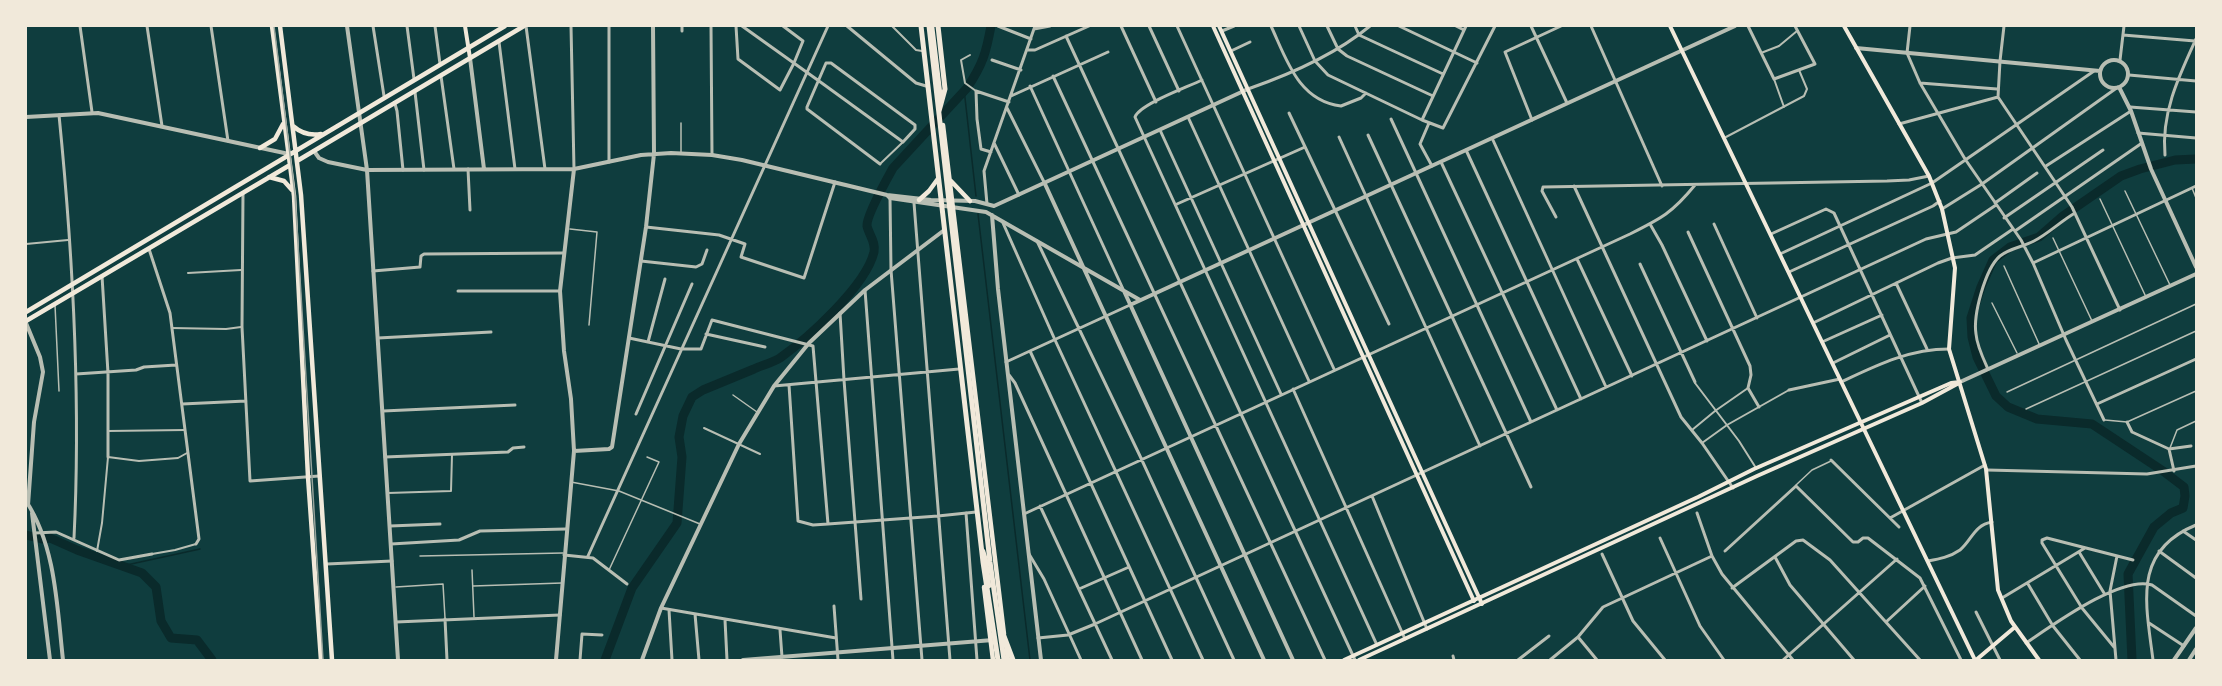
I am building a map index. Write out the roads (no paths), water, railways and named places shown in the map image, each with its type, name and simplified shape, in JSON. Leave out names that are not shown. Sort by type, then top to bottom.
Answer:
[{"type":"highway","points":[[920,26],[996,660]]},
{"type":"highway","points":[[930,26],[938,115],[997,619],[1006,660]]},
{"type":"highway","points":[[938,26],[945,89],[938,115]]},
{"type":"highway","points":[[997,619],[1013,660]]},
{"type":"main road","points":[[272,26],[294,196],[308,477],[321,660]]},
{"type":"main road","points":[[280,26],[296,150],[304,238],[332,660]]},
{"type":"main road","points":[[465,26],[470,58]]},
{"type":"main road","points":[[26,312],[497,28],[505,26]]},
{"type":"main road","points":[[26,322],[525,26]]},
{"type":"main road","points":[[920,26],[930,120]]},
{"type":"main road","points":[[930,26],[941,106]]},
{"type":"main road","points":[[1213,26],[1477,606]]},
{"type":"main road","points":[[1219,26],[1482,604]]},
{"type":"main road","points":[[1670,26],[1726,137],[1840,381],[1976,660],[2015,627]]},
{"type":"main road","points":[[1844,26],[1929,176],[1940,201],[1955,279],[1950,315],[1949,349],[1987,470],[2000,598],[2015,627],[2039,660]]},
{"type":"main road","points":[[260,148],[278,136],[284,118]]},
{"type":"main road","points":[[943,124],[1006,660]]},
{"type":"main road","points":[[293,126],[309,134],[323,133]]},
{"type":"main road","points":[[932,137],[980,546],[996,660]]},
{"type":"main road","points":[[269,177],[284,181],[289,185],[294,196]]},
{"type":"main road","points":[[917,201],[937,180]]},
{"type":"main road","points":[[950,180],[970,201]]},
{"type":"main road","points":[[296,239],[304,238]]},
{"type":"main road","points":[[1344,660],[1356,659],[1379,651],[1864,429],[1951,383],[1960,382]]},
{"type":"main road","points":[[1356,659],[1377,645],[1756,468],[1920,400]]},
{"type":"main road","points":[[1386,408],[1392,405]]},
{"type":"main road","points":[[1637,525],[1640,530]]},
{"type":"main road","points":[[1529,575],[1532,581]]},
{"type":"main road","points":[[317,603],[329,601]]},
{"type":"main road","points":[[1446,614],[1449,619]]},
{"type":"street","points":[[80,26],[92,112]]},
{"type":"street","points":[[147,26],[162,126]]},
{"type":"street","points":[[211,26],[228,141]]},
{"type":"street","points":[[347,26],[366,170],[398,660]]},
{"type":"street","points":[[373,26],[384,96]]},
{"type":"street","points":[[407,26],[414,79]]},
{"type":"street","points":[[435,26],[440,64]]},
{"type":"street","points":[[525,26],[545,169]]},
{"type":"street","points":[[556,660],[574,451],[560,291],[574,170],[572,26]]},
{"type":"street","points":[[609,26],[609,162]]},
{"type":"street","points":[[574,451],[612,447],[646,227],[654,154],[653,26]]},
{"type":"street","points":[[682,26],[682,31]]},
{"type":"street","points":[[711,26],[712,155]]},
{"type":"street","points":[[736,26],[738,59],[779,90],[803,41],[783,26]]},
{"type":"street","points":[[742,26],[903,142]]},
{"type":"street","points":[[588,556],[828,26]]},
{"type":"street","points":[[847,26],[916,83],[926,86]]},
{"type":"street","points":[[892,26],[916,50],[922,51]]},
{"type":"street","points":[[998,26],[1031,39]]},
{"type":"street","points":[[987,204],[984,171],[1028,50],[1034,27],[1050,26]]},
{"type":"street","points":[[1075,26],[1077,30]]},
{"type":"street","points":[[1028,50],[1035,50],[1089,26]]},
{"type":"street","points":[[1120,26],[1156,102]]},
{"type":"street","points":[[1149,26],[1179,91]]},
{"type":"street","points":[[1177,26],[1334,369]]},
{"type":"street","points":[[1222,31],[1234,26]]},
{"type":"street","points":[[1271,26],[1292,72],[1298,82],[1310,93],[1341,106],[1361,98],[1366,93]]},
{"type":"street","points":[[1299,26],[1315,61],[1328,75],[1422,120],[1444,127],[1495,26]]},
{"type":"street","points":[[1327,26],[1338,49],[1347,56],[1433,96]]},
{"type":"street","points":[[1355,26],[1359,35],[1443,74]]},
{"type":"street","points":[[314,151],[319,158],[328,162],[366,170],[574,170],[654,154],[712,155],[887,196],[890,194],[917,201],[940,203],[970,201],[996,206],[1243,91],[1315,61],[1338,49],[1370,26]]},
{"type":"street","points":[[1399,26],[1477,63]]},
{"type":"street","points":[[1422,120],[1465,28],[1456,26]]},
{"type":"street","points":[[1531,26],[1567,103]]},
{"type":"street","points":[[1532,120],[1505,52],[1562,26]]},
{"type":"street","points":[[1591,26],[1662,186]]},
{"type":"street","points":[[1006,362],[1735,26]]},
{"type":"street","points":[[1748,26],[1774,79],[1784,107]]},
{"type":"street","points":[[1774,79],[1815,64],[1795,26]]},
{"type":"street","points":[[1910,26],[1907,52],[1920,83],[1965,159],[2021,240],[2104,420]]},
{"type":"street","points":[[2004,26],[1998,97],[2075,212],[2120,310]]},
{"type":"street","points":[[2120,60],[2124,26]]},
{"type":"street","points":[[1761,53],[1779,46],[1797,30]]},
{"type":"street","points":[[2123,35],[2196,41],[2167,110],[2163,135],[2165,155]]},
{"type":"street","points":[[1066,36],[1356,659]]},
{"type":"street","points":[[498,40],[515,169]]},
{"type":"street","points":[[1231,51],[1250,42]]},
{"type":"street","points":[[1856,48],[2100,71]]},
{"type":"street","points":[[1011,96],[1108,51]]},
{"type":"street","points":[[970,55],[961,60],[966,85],[976,91],[1009,102]]},
{"type":"street","points":[[470,58],[484,169]]},
{"type":"street","points":[[992,60],[1020,70]]},
{"type":"street","points":[[1942,209],[2033,149],[2126,82],[2129,75],[2127,67],[2120,60],[2108,61],[2100,71],[2101,79],[2111,88],[2119,87]]},
{"type":"street","points":[[826,63],[831,63],[915,125],[915,129],[880,164],[807,109],[819,81],[826,63]]},
{"type":"street","points":[[1726,137],[1804,96],[1807,89],[1799,69]]},
{"type":"street","points":[[1780,254],[1932,183],[2094,71]]},
{"type":"street","points":[[441,75],[454,169]]},
{"type":"street","points":[[2129,75],[2196,81]]},
{"type":"street","points":[[1053,76],[1325,660]]},
{"type":"street","points":[[1202,80],[1156,102],[1136,114],[1135,117],[1143,138],[1177,204],[1379,651]]},
{"type":"street","points":[[1920,83],[1997,89]]},
{"type":"street","points":[[1030,87],[1293,660]]},
{"type":"street","points":[[2119,87],[2130,109],[2151,169],[2196,267]]},
{"type":"street","points":[[414,90],[417,99],[424,170]]},
{"type":"street","points":[[976,91],[981,149],[991,152]]},
{"type":"street","points":[[1899,124],[1998,97]]},
{"type":"street","points":[[394,103],[397,111],[403,170]]},
{"type":"street","points":[[1007,108],[1045,184],[1264,660]]},
{"type":"street","points":[[2046,166],[2130,109],[2196,112]]},
{"type":"street","points":[[26,117],[92,112],[289,154]]},
{"type":"street","points":[[1289,113],[1389,324]]},
{"type":"street","points":[[59,115],[76,374],[77,471],[74,538]]},
{"type":"street","points":[[1188,117],[1309,381]]},
{"type":"street","points":[[1391,119],[1531,422]]},
{"type":"street","points":[[1429,123],[1420,144],[1432,166]]},
{"type":"street","points":[[1160,130],[1281,394]]},
{"type":"street","points":[[2138,134],[2196,138]]},
{"type":"street","points":[[1368,135],[1531,487]]},
{"type":"street","points":[[1339,137],[1480,446]]},
{"type":"street","points":[[1492,138],[1606,387]]},
{"type":"street","points":[[994,143],[1020,196]]},
{"type":"street","points":[[1813,323],[1952,258],[1975,255],[2066,197],[2142,143]]},
{"type":"street","points":[[1177,204],[1305,147]]},
{"type":"street","points":[[1466,150],[1581,399]]},
{"type":"street","points":[[2004,218],[2103,150]]},
{"type":"street","points":[[1441,162],[1557,410]]},
{"type":"street","points":[[468,169],[470,210]]},
{"type":"street","points":[[1038,638],[1068,635],[1120,613],[1926,239],[1956,232],[2037,173]]},
{"type":"street","points":[[1556,217],[1542,191],[1543,187],[1909,180],[1929,176]]},
{"type":"street","points":[[646,227],[719,235],[746,246],[741,257],[804,278],[835,182]]},
{"type":"street","points":[[1024,514],[1650,224],[1678,206],[1695,185]]},
{"type":"street","points":[[1574,186],[1681,417],[1733,488]]},
{"type":"street","points":[[2033,263],[2194,187]]},
{"type":"street","points":[[243,193],[242,327],[250,480],[320,476]]},
{"type":"street","points":[[887,196],[909,519],[922,660]]},
{"type":"street","points":[[917,201],[917,251],[950,660]]},
{"type":"street","points":[[1789,272],[1940,201]]},
{"type":"street","points":[[940,203],[953,208],[978,210],[992,215],[1141,300]]},
{"type":"street","points":[[1771,234],[1826,209],[1834,213],[1920,400]]},
{"type":"street","points":[[1988,370],[1976,336],[1975,322],[1985,283],[2000,257],[2033,242],[2075,212]]},
{"type":"street","points":[[992,215],[1006,362],[1041,660]]},
{"type":"street","points":[[1003,221],[1055,340],[1203,660]]},
{"type":"street","points":[[1650,224],[1707,341]]},
{"type":"street","points":[[1714,224],[1757,318]]},
{"type":"street","points":[[642,660],[661,608],[739,444],[774,386],[809,343],[865,290],[943,231]]},
{"type":"street","points":[[1688,232],[1750,366],[1748,388],[1759,407]]},
{"type":"street","points":[[26,244],[68,240]]},
{"type":"street","points":[[1037,242],[1080,328],[1234,660]]},
{"type":"street","points":[[33,534],[56,532],[74,538],[119,560],[176,550],[196,544],[199,539],[170,313],[148,248]]},
{"type":"street","points":[[641,261],[696,267],[702,264],[707,250]]},
{"type":"street","points":[[373,271],[420,267],[422,254],[563,253]]},
{"type":"street","points":[[1577,259],[1632,376]]},
{"type":"street","points":[[1640,264],[1695,382],[1756,468]]},
{"type":"street","points":[[188,273],[241,270]]},
{"type":"street","points":[[1960,382],[2196,274]]},
{"type":"street","points":[[97,551],[108,457],[108,373],[102,275]]},
{"type":"street","points":[[648,342],[665,279]]},
{"type":"street","points":[[1896,283],[1927,349]]},
{"type":"street","points":[[636,414],[692,284]]},
{"type":"street","points":[[865,290],[893,660]]},
{"type":"street","points":[[458,291],[560,291]]},
{"type":"street","points":[[840,313],[861,599]]},
{"type":"street","points":[[1822,342],[1882,315]]},
{"type":"street","points":[[629,338],[681,349],[701,350],[712,320],[802,341],[813,346],[828,524]]},
{"type":"street","points":[[26,322],[40,357],[43,372],[34,422],[27,503],[39,524],[51,566],[63,660]]},
{"type":"street","points":[[172,328],[242,327]]},
{"type":"street","points":[[378,338],[491,332]]},
{"type":"street","points":[[706,334],[765,347]]},
{"type":"street","points":[[1832,363],[1890,335]]},
{"type":"street","points":[[1702,443],[1727,425],[1790,390],[1840,381],[1899,356],[1927,349],[1949,349]]},
{"type":"street","points":[[1030,351],[1172,660]]},
{"type":"street","points":[[2097,404],[2196,359]]},
{"type":"street","points":[[76,374],[136,370],[144,366],[176,365]]},
{"type":"street","points":[[774,386],[959,369]]},
{"type":"street","points":[[1008,374],[1015,383],[1142,660]]},
{"type":"street","points":[[789,385],[798,521],[813,525],[976,512]]},
{"type":"street","points":[[1293,388],[1405,639]]},
{"type":"street","points":[[1692,430],[1748,388]]},
{"type":"street","points":[[182,404],[246,401]]},
{"type":"street","points":[[383,411],[515,405]]},
{"type":"street","points":[[2127,422],[2132,432],[2169,449],[2192,446]]},
{"type":"street","points":[[704,428],[760,454]]},
{"type":"street","points":[[108,431],[185,430]]},
{"type":"street","points":[[385,457],[508,452],[513,448],[524,447]]},
{"type":"street","points":[[2169,449],[2174,471]]},
{"type":"street","points":[[108,457],[139,461],[178,458],[187,453]]},
{"type":"street","points":[[388,493],[451,491],[452,455]]},
{"type":"street","points":[[1831,460],[1899,527]]},
{"type":"street","points":[[1890,518],[1985,465]]},
{"type":"street","points":[[1987,470],[2162,473],[2196,466]]},
{"type":"street","points":[[1725,551],[1796,486],[1853,542],[1858,543],[1866,538],[1920,578],[1961,660]]},
{"type":"street","points":[[1372,496],[1427,629]]},
{"type":"street","points":[[1040,506],[1112,660]]},
{"type":"street","points":[[32,512],[50,660]]},
{"type":"street","points":[[966,513],[977,660]]},
{"type":"street","points":[[1697,513],[1712,556],[1732,588],[1793,660]]},
{"type":"street","points":[[1928,561],[1948,557],[1962,548],[1983,523],[1992,522]]},
{"type":"street","points":[[390,526],[440,524]]},
{"type":"street","points":[[2153,660],[2146,583],[2151,567],[2159,551],[2169,540],[2196,525]]},
{"type":"street","points":[[392,544],[459,540],[480,531],[566,529]]},
{"type":"street","points":[[2183,531],[2196,540]]},
{"type":"street","points":[[1660,538],[1700,626],[1724,660]]},
{"type":"street","points":[[2114,647],[2082,608],[2042,543],[2043,538],[2133,560]]},
{"type":"street","points":[[1732,588],[1801,540],[1830,560],[1920,660]]},
{"type":"street","points":[[2000,598],[2028,584],[2085,548]]},
{"type":"street","points":[[2159,551],[2196,578]]},
{"type":"street","points":[[1028,552],[1044,579],[1081,660]]},
{"type":"street","points":[[2079,552],[2104,593]]},
{"type":"street","points":[[564,554],[588,556],[627,584]]},
{"type":"street","points":[[1602,554],[1633,621],[1665,660]]},
{"type":"street","points":[[1550,660],[1578,637],[1598,610],[1621,597],[1712,556]]},
{"type":"street","points":[[1775,556],[1790,585],[1854,660]]},
{"type":"street","points":[[2116,660],[2110,591],[2117,556]]},
{"type":"street","points":[[1783,660],[1897,559]]},
{"type":"street","points":[[327,564],[392,561]]},
{"type":"street","points":[[1079,589],[1130,566]]},
{"type":"street","points":[[2026,643],[2104,593],[2131,584],[2146,583],[2196,616]]},
{"type":"street","points":[[2028,584],[2053,626],[2080,660]]},
{"type":"street","points":[[1886,622],[1925,586]]},
{"type":"street","points":[[834,606],[838,660]]},
{"type":"street","points":[[661,608],[836,638]]},
{"type":"street","points":[[669,610],[672,660]]},
{"type":"street","points":[[1976,612],[2000,660]]},
{"type":"street","points":[[695,614],[699,660]]},
{"type":"street","points":[[396,622],[560,615]]},
{"type":"street","points":[[445,619],[447,660]]},
{"type":"street","points":[[725,620],[727,660]]},
{"type":"street","points":[[2149,623],[2184,646]]},
{"type":"street","points":[[2174,660],[2196,629]]},
{"type":"street","points":[[780,630],[783,659]]},
{"type":"street","points":[[580,660],[582,634],[602,635]]},
{"type":"street","points":[[1518,660],[1549,636]]},
{"type":"street","points":[[1578,637],[1597,660]]},
{"type":"street","points":[[742,660],[783,659],[993,640]]},
{"type":"street","points":[[2189,660],[2196,650]]},
{"type":"lane","points":[[681,123],[681,153]]},
{"type":"lane","points":[[2194,187],[2196,198]]},
{"type":"lane","points":[[2125,191],[2170,286]]},
{"type":"lane","points":[[2100,199],[2146,298]]},
{"type":"lane","points":[[566,228],[597,232],[589,325]]},
{"type":"lane","points":[[2053,238],[2092,323]]},
{"type":"lane","points":[[2004,266],[2040,346]]},
{"type":"lane","points":[[1992,303],[2018,357]]},
{"type":"lane","points":[[55,304],[59,391]]},
{"type":"lane","points":[[2007,392],[2196,304]]},
{"type":"lane","points":[[2026,409],[2196,331]]},
{"type":"lane","points":[[2104,420],[2127,422],[2196,391]]},
{"type":"lane","points":[[734,395],[758,412]]},
{"type":"lane","points":[[2169,449],[2177,430],[2196,421]]},
{"type":"lane","points":[[608,571],[659,462],[647,457]]},
{"type":"lane","points":[[1796,486],[1812,470],[1831,460]]},
{"type":"lane","points":[[570,482],[619,491],[701,524]]},
{"type":"lane","points":[[420,556],[564,554]]},
{"type":"lane","points":[[472,570],[474,618]]},
{"type":"lane","points":[[472,586],[562,583]]},
{"type":"lane","points":[[394,587],[443,584],[445,619]]},
{"type":"waterway","points":[[605,660],[632,588],[677,523],[682,457],[679,437],[683,416],[692,397],[703,390],[780,358],[820,325],[848,295],[860,280],[874,252],[867,226],[868,221],[873,206],[893,168],[967,88],[983,58],[991,26]]},
{"type":"waterway","points":[[964,89],[976,196]]},
{"type":"waterway","points":[[2132,660],[2128,574],[2154,527],[2171,513],[2183,508],[2184,487],[2092,424],[2037,419],[2008,407],[1996,396],[1977,357],[1972,337],[1971,318],[1993,260],[2010,247],[2039,237],[2063,216],[2121,176],[2175,160],[2196,159]]},
{"type":"waterway","points":[[978,214],[1030,660]]},
{"type":"waterway","points":[[26,535],[42,539],[50,538],[142,573],[156,587],[161,621],[171,638],[197,640],[212,660]]},
{"type":"waterway","points":[[122,566],[200,549]]},
{"type":"tram line","points":[[274,26],[295,195],[323,660]]}]
